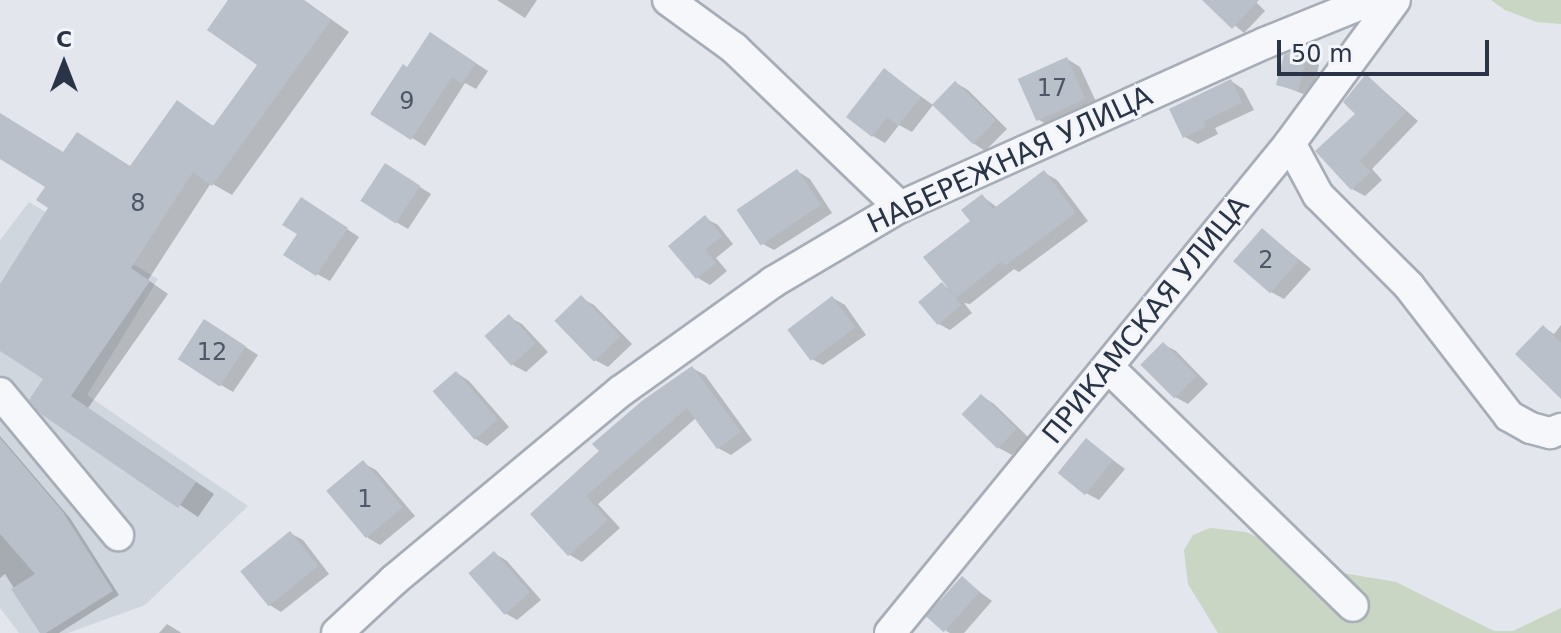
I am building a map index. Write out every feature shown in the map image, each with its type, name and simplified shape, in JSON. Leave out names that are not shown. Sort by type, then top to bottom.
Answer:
[{"type":"street","points":[[668,0],[734,48],[900,207]]},
{"type":"street","name":"НАБЕРЕЖНАЯ УЛИЦА","points":[[337,633],[394,580],[621,391],[773,282],[900,207],[1265,43],[1371,0]]},
{"type":"street","name":"ПРИКАМСКАЯ УЛИЦА","points":[[890,633],[1290,143],[1395,0]]},
{"type":"street","points":[[1290,143],[1318,195],[1409,286],[1509,416],[1531,428],[1550,433],[1561,429]]},
{"type":"street","points":[[1108,367],[1353,606]]},
{"type":"street","points":[[0,393],[118,535]]},
{"type":"shaded area","points":[[29,202],[158,279],[87,395],[248,506],[145,605],[68,633],[19,633],[0,608],[0,240]]},
{"type":"green space","points":[[1491,0],[1561,0],[1561,24],[1537,22],[1505,10]]},
{"type":"green space","points":[[1210,528],[1246,532],[1325,570],[1396,582],[1494,631],[1513,631],[1561,608],[1561,633],[1218,633],[1188,584],[1184,550],[1193,535]]},
{"type":"building","points":[[228,0],[303,0],[331,20],[212,186],[193,172],[131,268],[150,281],[71,396],[196,482],[178,508],[41,414],[29,400],[43,379],[0,351],[0,284],[48,208],[36,200],[45,187],[0,159],[0,113],[63,152],[77,132],[130,166],[177,100],[213,126],[257,65],[207,30]]},
{"type":"building","points":[[1202,0],[1259,0],[1232,29]]},
{"type":"building","points":[[430,32],[476,63],[462,84],[452,77],[411,140],[370,114],[403,64],[407,67]]},
{"type":"building","points":[[1291,52],[1307,56],[1298,91],[1276,85],[1284,55]]},
{"type":"building","points":[[1067,57],[1086,99],[1036,121],[1018,79]]},
{"type":"building","points":[[884,68],[921,97],[898,126],[887,117],[872,137],[846,117]]},
{"type":"building","points":[[1366,74],[1406,112],[1360,161],[1371,172],[1351,190],[1315,151],[1355,114],[1343,102]]},
{"type":"building","points":[[1231,79],[1242,103],[1204,121],[1206,127],[1183,138],[1169,109]]},
{"type":"building","points":[[955,81],[996,121],[973,144],[932,105]]},
{"type":"building","points":[[385,163],[420,186],[396,224],[360,201]]},
{"type":"building","points":[[797,169],[821,205],[761,245],[736,210]]},
{"type":"building","points":[[1044,170],[1076,213],[1005,266],[1001,262],[956,298],[923,257],[970,221],[961,210],[982,194],[993,209]]},
{"type":"building","points":[[301,197],[348,228],[316,276],[283,255],[297,234],[282,225]]},
{"type":"building","points":[[705,215],[722,236],[705,250],[716,263],[696,279],[668,246]]},
{"type":"building","points":[[1262,228],[1299,260],[1270,293],[1233,261]]},
{"type":"building","points":[[942,282],[961,305],[938,325],[918,302]]},
{"type":"building","points":[[581,295],[621,336],[594,362],[554,321]]},
{"type":"building","points":[[832,296],[855,327],[811,361],[787,330]]},
{"type":"building","points":[[509,314],[536,344],[511,366],[484,336]]},
{"type":"building","points":[[204,319],[246,346],[220,386],[178,359]]},
{"type":"building","points":[[1543,325],[1561,343],[1561,399],[1515,354]]},
{"type":"building","points":[[1163,342],[1197,376],[1174,399],[1140,365]]},
{"type":"building","points":[[692,366],[741,432],[717,449],[687,408],[586,496],[608,520],[568,556],[530,514],[599,451],[592,444],[643,400]]},
{"type":"building","points":[[456,371],[498,419],[475,440],[433,391]]},
{"type":"building","points":[[981,394],[1017,429],[998,449],[962,414]]},
{"type":"building","points":[[0,438],[63,512],[113,591],[46,633],[40,633],[11,589],[35,574],[0,534]]},
{"type":"building","points":[[1086,438],[1113,460],[1085,495],[1058,473]]},
{"type":"building","points":[[363,460],[403,507],[366,538],[326,491]]},
{"type":"building","points":[[290,531],[318,566],[269,606],[240,571]]},
{"type":"building","points":[[494,551],[530,593],[504,615],[468,573]]},
{"type":"building","points":[[962,576],[980,592],[944,632],[926,616]]}]
